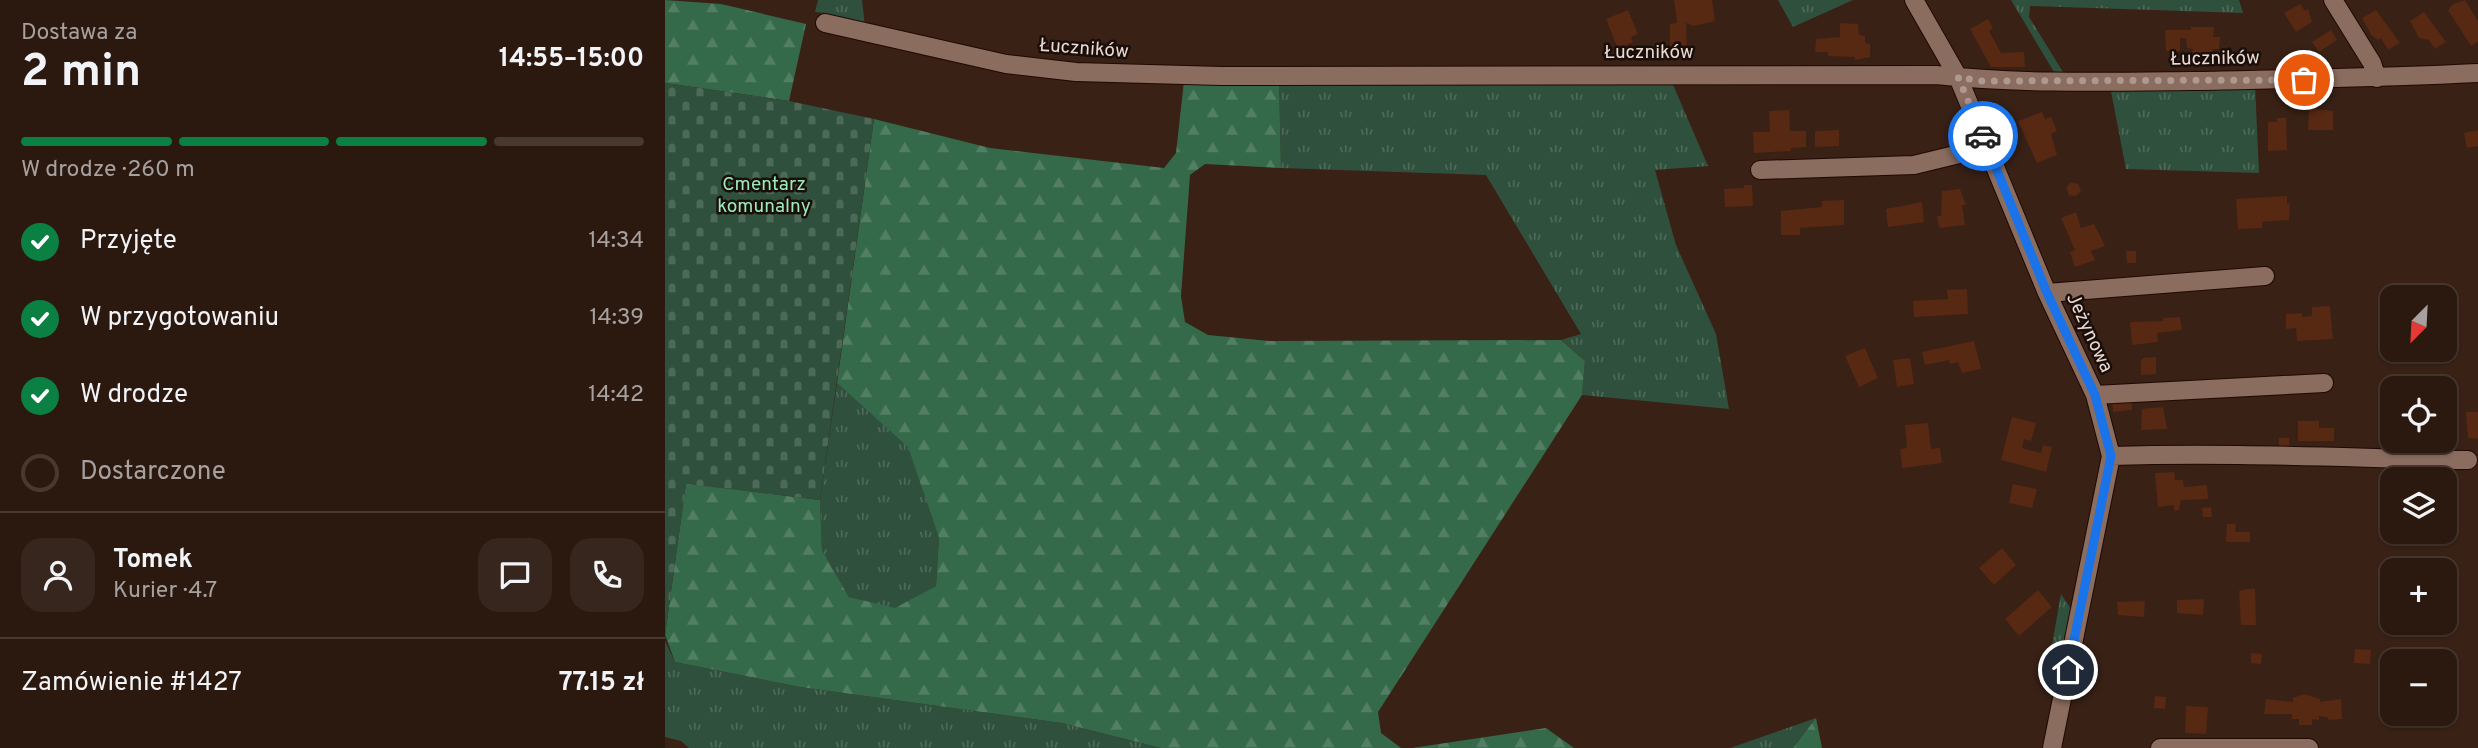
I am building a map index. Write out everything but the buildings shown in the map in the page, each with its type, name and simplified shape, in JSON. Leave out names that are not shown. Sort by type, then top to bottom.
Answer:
[{"type":"street","name":"Jeżynowa","points":[[1914,0],[1958,77],[2047,293],[2095,395],[2111,456],[2052,748]]},
{"type":"street","points":[[2333,0],[2372,63],[2377,78]]},
{"type":"street","name":"Łuczników","points":[[825,23],[1006,64],[1076,72],[1221,76],[1433,73],[1958,77],[1981,81],[2085,82],[2377,78],[2478,73]]},
{"type":"street","points":[[1760,170],[1915,165],[1988,147]]},
{"type":"street","points":[[2047,293],[2265,276]]},
{"type":"street","points":[[2095,395],[2324,383]]},
{"type":"street","points":[[2111,456],[2207,453],[2270,457],[2468,460]]},
{"type":"street","points":[[2160,748],[2309,748]]},
{"type":"green space","points":[[665,0],[721,4],[806,24],[789,101],[665,83]]},
{"type":"green space","points":[[818,0],[862,0],[865,27],[830,20],[826,13],[815,12]]},
{"type":"green space","points":[[1778,0],[1853,0],[1793,27]]},
{"type":"green space","points":[[2011,0],[2239,0],[2243,13],[2030,6],[2029,17],[2066,77],[2057,77]]},
{"type":"green space","points":[[1279,80],[1671,80],[1708,166],[1655,170],[1676,245],[1716,334],[1729,409],[1582,395],[1585,361],[1561,340],[1581,334],[1486,175],[1281,168]]},
{"type":"green space","points":[[1279,80],[1281,168],[1205,164],[1190,175],[1181,296],[1185,322],[1208,335],[1269,341],[1561,340],[1585,361],[1582,395],[1378,712],[1381,733],[1401,748],[1161,748],[1062,723],[800,687],[675,662],[665,635],[686,483],[820,500],[822,550],[849,597],[895,608],[936,586],[939,538],[908,447],[837,383],[874,119],[990,148],[1164,168],[1176,153],[1184,81]]},
{"type":"green space","name":"Cmentarz komunalny","points":[[665,83],[789,101],[874,119],[820,500],[686,484],[665,635]]},
{"type":"green space","points":[[2255,85],[2259,173],[2126,169],[2110,86]]},
{"type":"green space","points":[[837,383],[908,446],[939,538],[936,586],[895,609],[849,597],[822,550],[820,500]]},
{"type":"green space","points":[[2061,594],[2073,612],[2064,659],[2050,656]]},
{"type":"green space","points":[[665,641],[675,662],[800,687],[1062,723],[1161,748],[689,748],[681,741],[665,737]]},
{"type":"green space","points":[[1816,718],[1793,748],[1730,748]]},
{"type":"green space","points":[[1816,718],[1822,748],[1793,748]]},
{"type":"green space","points":[[1546,728],[1574,748],[1412,748]]},
{"type":"way so far","points":[[1983,136],[1958,77],[1981,81],[2304,80]]},
{"type":"route","points":[[1983,136],[2047,293],[2095,395],[2111,456],[2068,670]]}]
